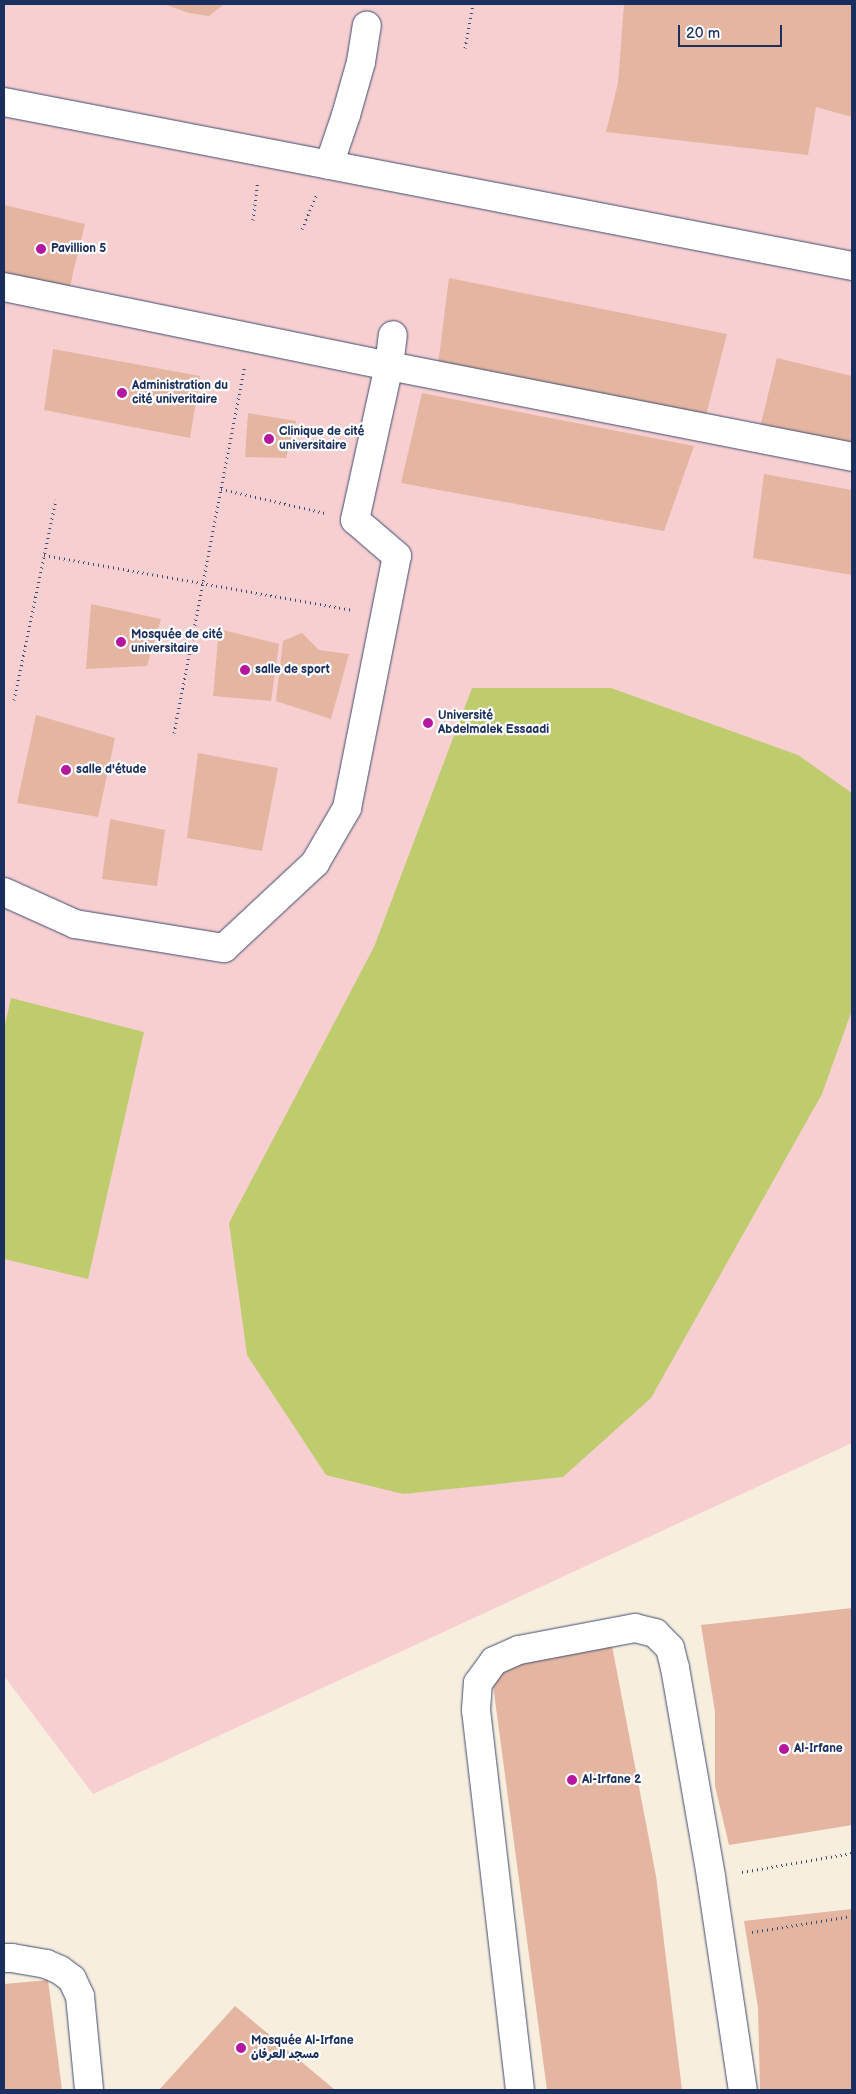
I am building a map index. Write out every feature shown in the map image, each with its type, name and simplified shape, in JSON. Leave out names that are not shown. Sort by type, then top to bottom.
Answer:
[{"type":"street","points":[[329,165],[361,62],[367,25]]},
{"type":"street","points":[[4,102],[852,266]]},
{"type":"street","points":[[4,287],[389,366],[852,457]]},
{"type":"street","points":[[4,892],[75,924],[224,948],[315,864],[347,808],[397,556],[355,520],[389,366],[394,335]]},
{"type":"street","points":[[520,2090],[476,1710],[478,1682],[494,1661],[518,1650],[635,1628],[655,1633],[670,1648],[711,1877],[718,1937],[743,2090]]},
{"type":"street","points":[[4,1958],[46,1964],[60,1970],[72,1980],[80,1996],[89,2090]]},
{"type":"path","points":[[465,48],[473,4]]},
{"type":"path","points":[[174,733],[250,338]]},
{"type":"path","points":[[221,489],[355,520]]},
{"type":"path","points":[[14,700],[56,498]]},
{"type":"path","points":[[44,555],[385,616]]},
{"type":"path","points":[[711,1877],[852,1853]]},
{"type":"path","points":[[718,1937],[852,1916]]},
{"type":"shaded area","name":"Université Abdelmalek Essaadi","points":[[4,4],[852,4],[852,1443],[93,1794],[4,1676]]},
{"type":"green space","points":[[472,688],[611,688],[798,755],[852,793],[852,1010],[822,1094],[651,1398],[563,1477],[403,1494],[326,1475],[247,1355],[229,1223],[374,947]]},
{"type":"green space","points":[[11,998],[144,1032],[88,1279],[4,1259],[4,1029]]},
{"type":"building","points":[[164,4],[224,4],[209,16],[189,13]]},
{"type":"building","points":[[624,4],[852,4],[852,117],[816,107],[808,155],[606,132],[618,83]]},
{"type":"building","name":"Pavillion 5","points":[[4,205],[85,224],[69,290],[4,274]]},
{"type":"building","points":[[449,278],[727,334],[705,419],[438,365]]},
{"type":"building","name":"Administration du cité univeritaire","points":[[53,349],[200,376],[190,438],[44,410]]},
{"type":"building","points":[[777,358],[852,376],[852,446],[760,427]]},
{"type":"building","points":[[422,393],[694,446],[664,531],[401,483]]},
{"type":"building","name":"Clinique de cité universitaire","points":[[248,413],[296,421],[286,458],[245,457]]},
{"type":"building","points":[[764,474],[852,490],[852,575],[753,558]]},
{"type":"building","name":"Mosquée de cité universitaire","points":[[91,604],[161,619],[147,666],[86,669]]},
{"type":"building","name":"salle de sport","points":[[219,629],[279,644],[271,701],[213,696]]},
{"type":"building","points":[[302,633],[319,650],[349,654],[331,719],[276,701],[283,641]]},
{"type":"building","name":"salle d'étude","points":[[36,715],[115,738],[98,817],[17,803]]},
{"type":"building","points":[[198,753],[278,768],[262,851],[187,838]]},
{"type":"building","points":[[110,819],[165,830],[157,886],[102,879]]},
{"type":"building","name":"Al-Irfane","points":[[852,1608],[852,1825],[729,1845],[715,1786],[715,1712],[701,1625]]},
{"type":"building","name":"Al-Irfane 2","points":[[608,1625],[656,1876],[682,2090],[547,2090],[493,1685],[491,1651]]},
{"type":"building","points":[[852,1909],[852,2090],[760,2090],[758,2008],[744,1921]]},
{"type":"building","points":[[48,1980],[62,2090],[4,2090],[4,1984]]},
{"type":"building","name":"Mosquée Al-Irfane مسجد العرفان","points":[[235,2006],[335,2090],[159,2090]]},
{"type":"place","name":"Pavillion 5","points":[[41,249]]},
{"type":"place","name":"Administration du cité univeritaire","points":[[122,393]]},
{"type":"place","name":"Clinique de cité universitaire","points":[[269,439]]},
{"type":"place","name":"Mosquée de cité universitaire","points":[[121,642]]},
{"type":"place","name":"salle de sport","points":[[245,670]]},
{"type":"place","name":"Université Abdelmalek Essaadi","points":[[428,723]]},
{"type":"place","name":"salle d'étude","points":[[66,770]]},
{"type":"place","name":"Al-Irfane","points":[[784,1749]]},
{"type":"place","name":"Al-Irfane 2","points":[[572,1780]]},
{"type":"place","name":"Mosquée Al-Irfane مسجد العرفان","points":[[241,2048]]}]
